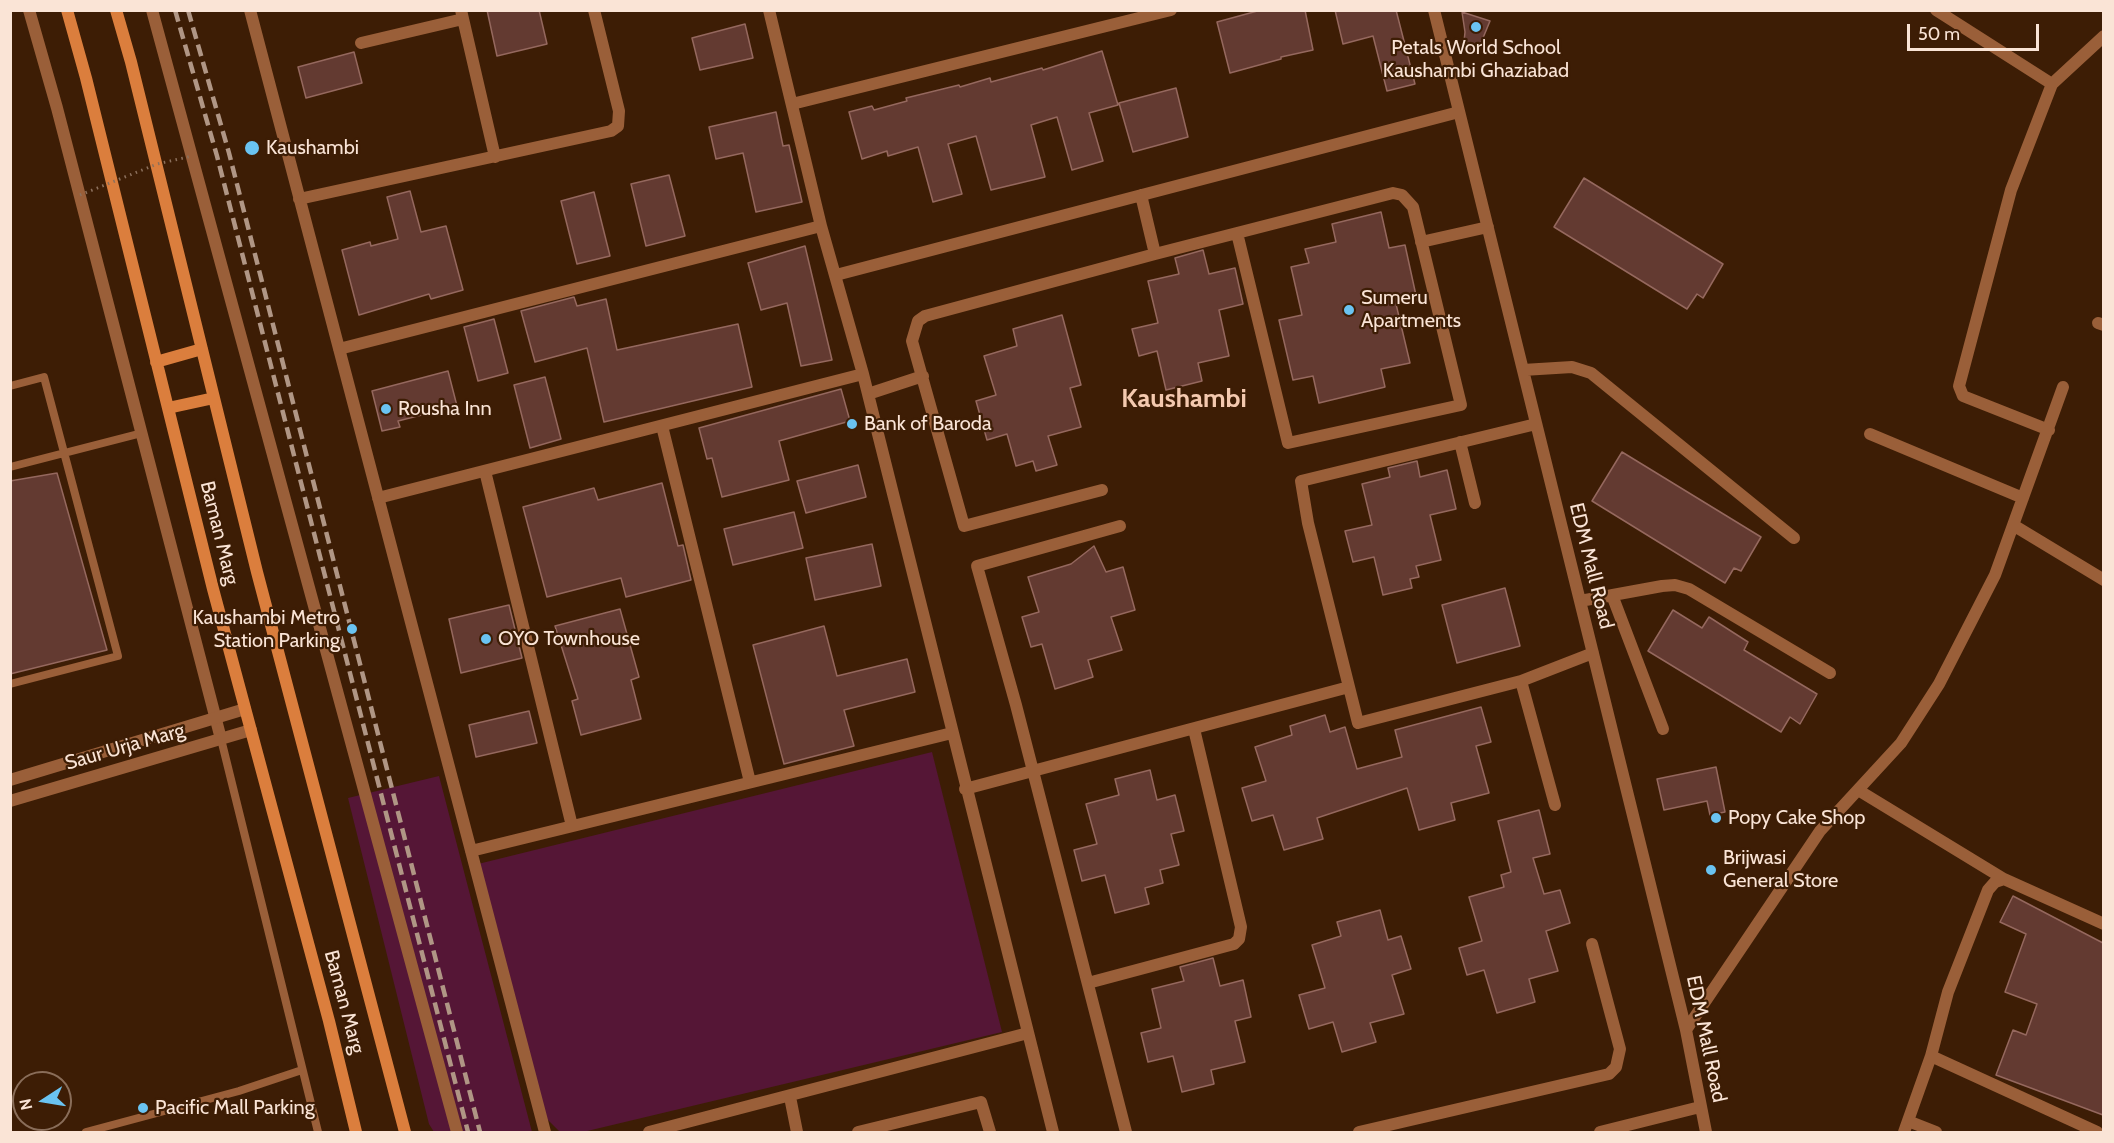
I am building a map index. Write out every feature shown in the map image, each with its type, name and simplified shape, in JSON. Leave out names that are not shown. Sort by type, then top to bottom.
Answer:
[{"type":"main road","name":"Baman Marg","points":[[67,10],[250,730],[329,1021],[356,1132]]},
{"type":"main road","name":"Baman Marg","points":[[116,10],[157,164],[263,596],[405,1132]]},
{"type":"main road","points":[[156,362],[202,350]]},
{"type":"main road","points":[[168,408],[214,398]]},
{"type":"street","points":[[29,10],[80,195],[221,739]]},
{"type":"street","points":[[152,10],[457,1132]]},
{"type":"street","points":[[250,10],[545,1132]]},
{"type":"street","points":[[299,200],[612,131],[618,126],[620,111],[594,10]]},
{"type":"street","points":[[769,10],[821,226],[863,374],[965,789],[1053,1132]]},
{"type":"street","points":[[792,104],[1171,10]]},
{"type":"street","name":"EDM Mall Road","points":[[1434,10],[1686,1030],[1706,1132]]},
{"type":"street","points":[[1936,10],[2052,84]]},
{"type":"street","points":[[361,44],[462,15],[495,157]]},
{"type":"street","points":[[2049,430],[1963,396],[1959,386],[2011,190],[2052,84],[2103,36]]},
{"type":"street","points":[[836,275],[1459,112]]},
{"type":"street","points":[[1102,490],[964,526],[912,341],[914,328],[924,316],[1237,232],[1393,193],[1402,195],[1413,207],[1461,405],[1288,443],[1237,232]]},
{"type":"street","points":[[1141,195],[1155,254]]},
{"type":"street","points":[[339,349],[821,226]]},
{"type":"street","points":[[1421,242],[1488,227]]},
{"type":"street","points":[[1523,370],[1572,367],[1591,373],[1794,538]]},
{"type":"street","points":[[378,498],[863,374]]},
{"type":"street","points":[[868,394],[923,376]]},
{"type":"street","points":[[1686,1030],[1820,831],[1901,743],[1939,684],[1995,575],[2049,430],[2062,387]]},
{"type":"street","points":[[1536,424],[1301,481],[1308,523],[1358,723],[1521,681],[1593,654]]},
{"type":"street","points":[[662,426],[750,782]]},
{"type":"street","points":[[1870,434],[2023,498]]},
{"type":"street","points":[[1460,442],[1475,503]]},
{"type":"street","points":[[485,471],[572,826]]},
{"type":"street","points":[[2013,525],[2103,580]]},
{"type":"street","points":[[1120,526],[977,566],[1033,770],[1126,1132]]},
{"type":"street","points":[[1580,601],[1662,586],[1675,585],[1689,589],[1830,673]]},
{"type":"street","points":[[1612,595],[1663,729]]},
{"type":"street","points":[[1521,681],[1555,805]]},
{"type":"street","points":[[965,789],[1349,687]]},
{"type":"street","name":"Saur Urja Marg","points":[[10,780],[245,709]]},
{"type":"street","points":[[1088,983],[1234,944],[1239,939],[1241,927],[1194,729]]},
{"type":"street","name":"Saur Urja Marg","points":[[10,801],[250,730]]},
{"type":"street","points":[[471,851],[952,733]]},
{"type":"street","points":[[1858,790],[2004,879],[2103,924]]},
{"type":"street","points":[[1936,1132],[1906,1127],[1930,1056],[1948,992],[1988,890],[1995,882],[2004,879]]},
{"type":"street","points":[[1359,1132],[1385,1129],[1609,1074],[1616,1067],[1620,1049],[1592,944]]},
{"type":"street","points":[[649,1132],[1028,1033]]},
{"type":"street","points":[[1930,1056],[2097,1132]]},
{"type":"street","points":[[790,1097],[797,1132]]},
{"type":"street","points":[[858,1132],[981,1102],[990,1132]]},
{"type":"street","points":[[1600,1132],[1700,1107]]},
{"type":"lane","points":[[10,386],[44,377],[118,656],[10,684]]},
{"type":"lane","points":[[10,467],[141,433]]},
{"type":"lane","points":[[221,739],[318,1132]]},
{"type":"lane","points":[[86,1132],[239,1091],[302,1070]]},
{"type":"path","points":[[80,195],[157,164],[192,156]]},
{"type":"shaded area","points":[[932,752],[1002,1032],[583,1132],[560,1132],[544,1116],[478,864]]},
{"type":"shaded area","points":[[439,776],[532,1132],[434,1132],[429,1124],[348,798]]},
{"type":"building","points":[[487,10],[539,10],[547,44],[497,56]]},
{"type":"building","points":[[1261,10],[1305,10],[1313,50],[1230,73],[1217,22]]},
{"type":"building","points":[[1335,10],[1396,10],[1415,84],[1387,91],[1373,36],[1343,44]]},
{"type":"building","name":"Petals World School Kaushambi Ghaziabad","points":[[1462,12],[1490,21],[1478,50],[1463,52],[1465,32]]},
{"type":"building","points":[[745,24],[753,58],[700,70],[692,38]]},
{"type":"building","points":[[1102,51],[1118,105],[1089,113],[1103,161],[1072,170],[1057,117],[1031,125],[1045,177],[991,190],[976,136],[948,144],[962,194],[933,202],[918,147],[888,156],[887,151],[862,159],[849,112],[872,106],[874,110],[907,101],[906,98],[959,85],[960,87],[990,78],[991,82],[1042,68],[1043,70]]},
{"type":"building","points":[[354,52],[362,83],[306,98],[298,67]]},
{"type":"building","points":[[1176,88],[1188,137],[1133,152],[1119,103]]},
{"type":"building","points":[[776,112],[783,146],[789,145],[802,202],[756,212],[743,153],[716,159],[709,127]]},
{"type":"building","points":[[669,175],[685,236],[646,246],[631,184]]},
{"type":"building","points":[[1584,178],[1723,264],[1703,298],[1697,294],[1687,309],[1554,227]]},
{"type":"building","points":[[410,191],[421,232],[446,226],[463,290],[431,299],[429,294],[359,315],[342,250],[370,242],[371,246],[398,239],[387,197]]},
{"type":"building","points":[[594,192],[610,256],[577,264],[561,201]]},
{"type":"building","name":"Sumeru Apartments","points":[[1381,212],[1389,248],[1405,245],[1417,300],[1396,304],[1410,363],[1381,369],[1385,387],[1319,403],[1313,376],[1293,380],[1279,320],[1302,315],[1291,267],[1309,263],[1305,249],[1336,242],[1332,224]]},
{"type":"building","points":[[805,246],[832,360],[801,366],[787,303],[761,310],[748,263]]},
{"type":"building","points":[[1203,250],[1209,274],[1235,268],[1243,304],[1219,310],[1229,356],[1198,363],[1202,381],[1166,390],[1157,351],[1139,356],[1132,329],[1158,323],[1148,281],[1179,274],[1175,258]]},
{"type":"building","points":[[574,297],[577,306],[606,299],[617,350],[738,324],[752,387],[604,422],[587,348],[535,362],[521,311]]},
{"type":"building","points":[[1062,315],[1081,385],[1070,388],[1081,427],[1048,436],[1057,465],[1036,471],[1033,461],[1016,466],[1007,434],[987,440],[976,401],[996,395],[984,356],[1017,346],[1013,329]]},
{"type":"building","points":[[494,319],[508,373],[478,381],[464,327]]},
{"type":"building","points":[[448,371],[457,406],[398,421],[400,427],[382,431],[372,391]]},
{"type":"building","points":[[545,377],[561,439],[530,448],[514,385]]},
{"type":"building","points":[[841,389],[850,421],[779,441],[789,480],[722,497],[712,458],[707,459],[699,428]]},
{"type":"building","points":[[1622,452],[1761,537],[1741,571],[1734,568],[1725,583],[1592,501]]},
{"type":"building","points":[[1417,461],[1420,477],[1447,470],[1456,509],[1430,515],[1441,560],[1416,566],[1419,577],[1410,579],[1412,588],[1383,595],[1374,557],[1353,562],[1345,531],[1372,525],[1362,484],[1390,477],[1388,468]]},
{"type":"building","points":[[858,465],[866,497],[806,513],[797,481]]},
{"type":"building","points":[[57,473],[107,650],[10,674],[10,481]]},
{"type":"building","points":[[662,483],[678,546],[683,545],[691,580],[626,597],[621,578],[547,597],[523,507],[594,488],[598,500]]},
{"type":"building","points":[[794,512],[803,548],[733,565],[724,529]]},
{"type":"building","points":[[872,544],[881,586],[815,600],[806,558]]},
{"type":"building","points":[[1094,546],[1106,572],[1123,567],[1135,610],[1111,617],[1122,650],[1088,660],[1093,677],[1055,689],[1042,644],[1031,647],[1022,617],[1039,612],[1028,577],[1071,564]]},
{"type":"building","points":[[1505,588],[1520,646],[1457,663],[1442,605]]},
{"type":"building","name":"OYO Townhouse","points":[[509,605],[522,658],[461,673],[449,619]]},
{"type":"building","points":[[620,609],[639,677],[631,680],[641,719],[581,735],[572,701],[578,699],[555,626]]},
{"type":"building","points":[[1673,610],[1702,628],[1709,617],[1748,642],[1744,650],[1817,694],[1800,724],[1790,717],[1781,732],[1648,651]]},
{"type":"building","points":[[824,626],[837,676],[907,659],[915,692],[844,710],[854,746],[784,764],[753,645]]},
{"type":"building","points":[[1481,707],[1491,742],[1476,746],[1489,793],[1451,803],[1455,820],[1419,830],[1407,788],[1317,818],[1323,839],[1284,850],[1273,815],[1252,821],[1242,788],[1266,781],[1255,747],[1292,735],[1290,726],[1325,715],[1330,732],[1345,727],[1357,769],[1402,757],[1395,730]]},
{"type":"building","points":[[529,711],[537,743],[476,757],[469,725]]},
{"type":"building","points":[[1716,767],[1725,812],[1710,815],[1707,801],[1664,810],[1657,779]]},
{"type":"building","points":[[1150,770],[1157,800],[1175,795],[1184,831],[1171,834],[1179,865],[1160,870],[1163,883],[1145,888],[1149,904],[1115,913],[1105,875],[1082,881],[1074,850],[1097,844],[1086,804],[1119,795],[1115,779]]},
{"type":"building","points":[[1539,810],[1550,854],[1533,858],[1544,894],[1560,890],[1570,923],[1546,931],[1558,971],[1529,979],[1535,1002],[1497,1013],[1484,970],[1467,975],[1459,948],[1482,941],[1469,897],[1504,887],[1501,875],[1511,872],[1498,821]]},
{"type":"building","points":[[2013,896],[2103,943],[2103,1115],[1996,1075],[2013,1030],[2026,1035],[2037,1004],[2005,992],[2026,934],[2000,922]]},
{"type":"building","points":[[1380,910],[1388,940],[1401,936],[1411,969],[1392,975],[1404,1014],[1370,1023],[1376,1042],[1342,1052],[1333,1022],[1309,1029],[1299,995],[1325,988],[1312,945],[1341,936],[1337,922]]},
{"type":"building","points":[[1213,958],[1220,986],[1243,980],[1251,1017],[1235,1021],[1245,1062],[1211,1070],[1214,1084],[1182,1092],[1173,1056],[1148,1062],[1141,1033],[1161,1028],[1152,989],[1184,981],[1180,967]]},
{"type":"railway","points":[[175,10],[217,156],[468,1132]]},
{"type":"railway","points":[[188,10],[229,153],[480,1132]]},
{"type":"place","name":"Petals World School Kaushambi Ghaziabad","points":[[1476,27]]},
{"type":"place","name":"Kaushambi","points":[[252,148]]},
{"type":"place","name":"Sumeru Apartments","points":[[1349,310]]},
{"type":"place","name":"Rousha Inn","points":[[386,409]]},
{"type":"place","name":"Bank of Baroda","points":[[852,424]]},
{"type":"place","name":"Kaushambi Metro Station Parking","points":[[352,629]]},
{"type":"place","name":"OYO Townhouse","points":[[486,639]]},
{"type":"place","name":"Popy Cake Shop","points":[[1716,818]]},
{"type":"place","name":"Brijwasi General Store","points":[[1711,870]]},
{"type":"place","name":"Pacific Mall Parking","points":[[143,1108]]},
{"type":"district","name":"Kaushambi","points":[[1184,399]]}]
